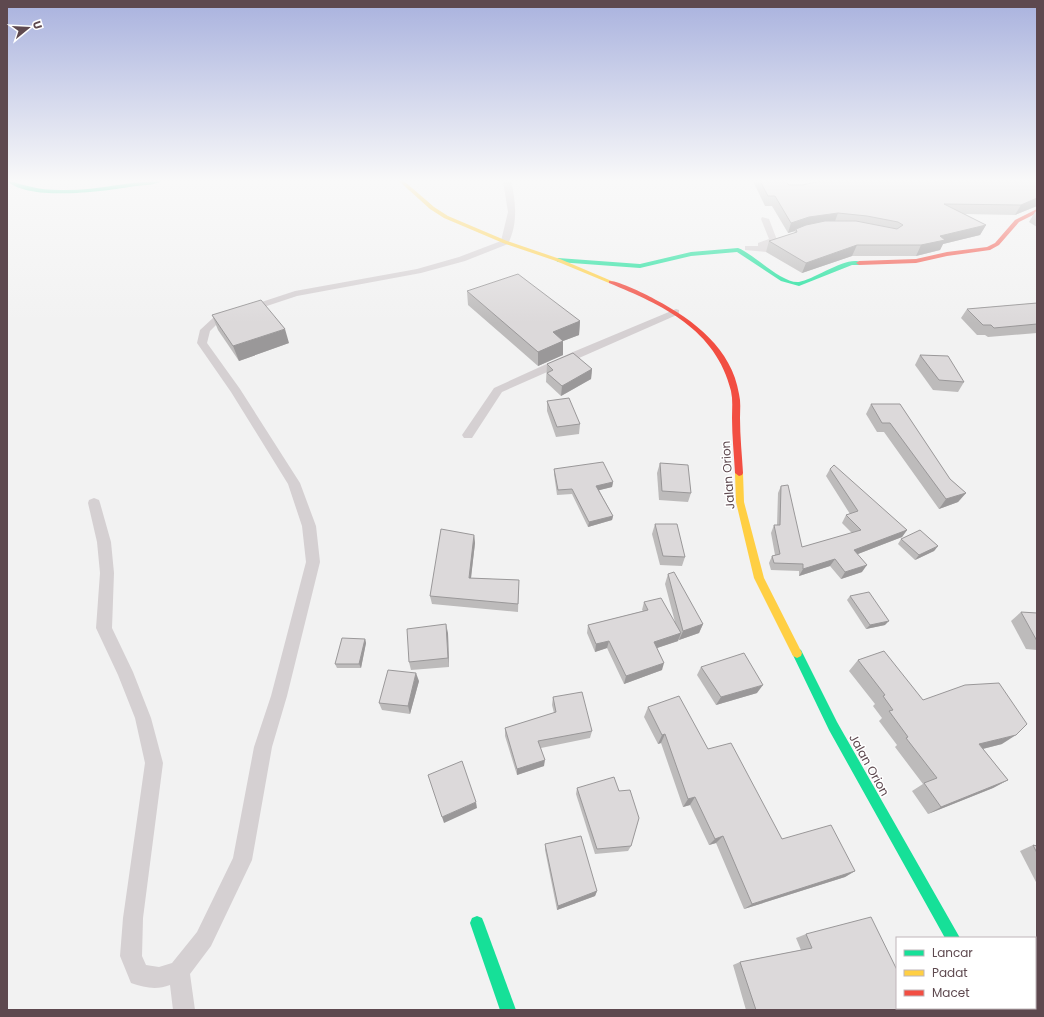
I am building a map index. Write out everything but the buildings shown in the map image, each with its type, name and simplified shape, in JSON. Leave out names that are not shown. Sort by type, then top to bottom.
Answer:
[{"type":"main road","name":"Jalan Orion","points":[[472,228],[626,287],[676,312],[700,329],[715,348],[727,367],[735,392],[740,502],[759,578],[833,726],[952,937]]},
{"type":"main road","points":[[558,260],[640,266],[691,254],[738,250],[783,280],[800,284],[851,263],[916,261],[946,254],[988,249],[997,244],[1011,228]]},
{"type":"main road","points":[[477,923],[508,1010]]},
{"type":"lane","points":[[94,503],[104,542],[107,573],[104,628],[114,652],[125,672],[143,718],[154,763],[133,918],[131,956],[139,975],[159,978],[179,971],[204,939],[242,860],[263,747],[279,696],[313,562],[309,526],[294,483],[236,391],[202,343],[205,330],[216,320],[296,294],[418,271],[462,259],[505,242],[509,228]]},
{"type":"lane","points":[[738,250],[773,240],[769,228]]},
{"type":"lane","points":[[748,248],[766,249],[775,246],[793,235]]},
{"type":"lane","points":[[468,435],[498,390],[577,354],[676,312]]},
{"type":"lane","points":[[179,971],[184,1010]]},
{"type":"traffic: fast","points":[[558,260],[640,266],[691,254],[738,250],[783,280],[799,284],[851,263],[859,263]]},
{"type":"traffic: fast","points":[[797,653],[833,726],[952,937]]},
{"type":"traffic: fast","points":[[477,923],[508,1010]]},
{"type":"traffic: slow","points":[[473,228],[505,242],[558,260],[611,282]]},
{"type":"traffic: slow","points":[[739,473],[740,502],[759,578],[797,653]]},
{"type":"traffic: jam","points":[[859,263],[916,261],[947,254],[988,249],[997,244],[1011,228]]},
{"type":"traffic: jam","points":[[611,282],[670,309],[688,321],[704,335],[718,351],[728,369],[736,394],[739,473]]}]
